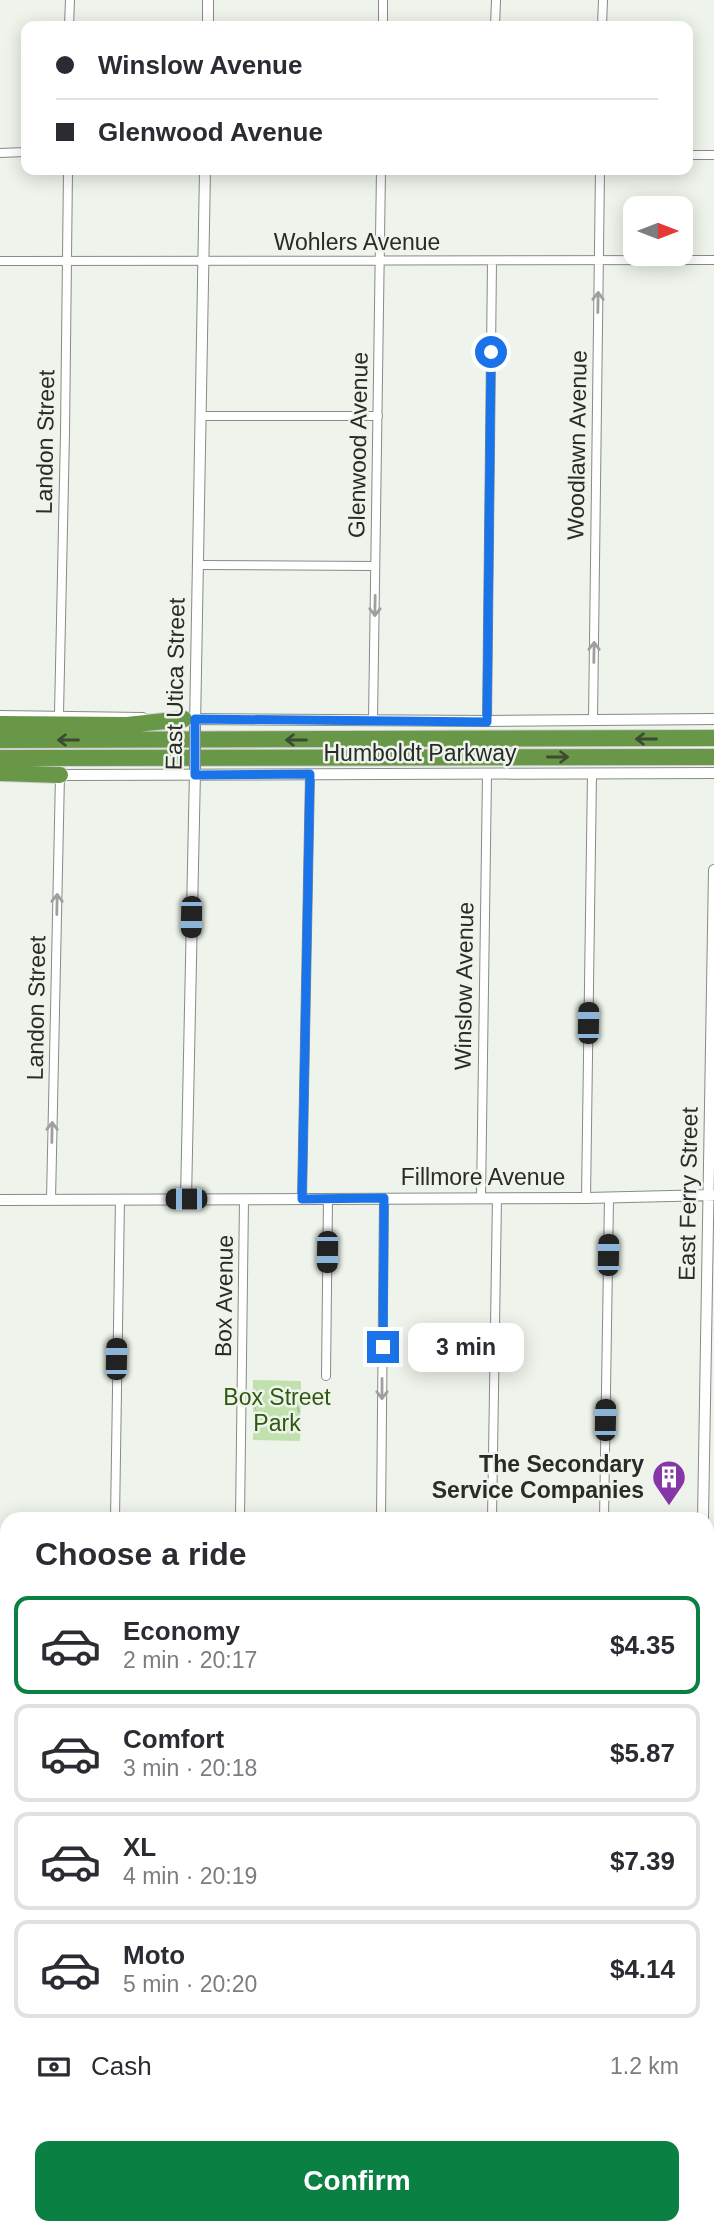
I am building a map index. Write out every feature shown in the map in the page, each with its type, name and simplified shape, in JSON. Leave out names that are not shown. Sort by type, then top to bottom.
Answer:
[{"type":"highway","points":[[0,724],[192,722]]},
{"type":"highway","points":[[0,740],[714,738]]},
{"type":"highway","points":[[0,758],[714,757]]},
{"type":"highway","points":[[0,773],[60,775]]},
{"type":"street","points":[[69,21],[70,0]]},
{"type":"street","points":[[208,0],[208,21]]},
{"type":"street","points":[[383,0],[383,21]]},
{"type":"street","points":[[495,21],[496,0]]},
{"type":"street","points":[[602,21],[603,0]]},
{"type":"street","points":[[0,153],[21,152]]},
{"type":"street","points":[[693,155],[714,155]]},
{"type":"street","name":"Landon Street","points":[[59,714],[68,175]]},
{"type":"street","name":"East Utica Street","points":[[186,1199],[195,772],[192,722],[198,565],[205,175]]},
{"type":"street","name":"Glenwood Avenue","points":[[373,721],[381,175]]},
{"type":"street","name":"Woodlawn Avenue","points":[[593,720],[600,175]]},
{"type":"street","name":"Wohlers Avenue","points":[[0,261],[714,260]]},
{"type":"street","points":[[487,722],[492,261]]},
{"type":"street","points":[[200,416],[378,416]]},
{"type":"street","points":[[198,565],[376,566]]},
{"type":"street","name":"Humboldt Parkway","points":[[0,715],[59,714],[192,722],[714,719]]},
{"type":"street","name":"Humboldt Parkway","points":[[0,781],[60,775],[195,772],[487,775],[714,773]]},
{"type":"street","points":[[302,1199],[310,774]]},
{"type":"street","points":[[586,1198],[592,774]]},
{"type":"street","name":"Landon Street","points":[[51,1200],[60,775]]},
{"type":"street","name":"Winslow Avenue","points":[[481,1198],[487,775]]},
{"type":"street","name":"East Ferry Street","points":[[703,1512],[710,1332],[714,870]]},
{"type":"street","name":"Fillmore Avenue","points":[[0,1200],[609,1198],[712,1195]]},
{"type":"street","points":[[326,1376],[328,1198]]},
{"type":"street","points":[[381,1512],[384,1198]]},
{"type":"street","points":[[492,1512],[497,1198]]},
{"type":"street","points":[[604,1512],[609,1198]]},
{"type":"street","points":[[114,1512],[120,1199]]},
{"type":"street","name":"Box Avenue","points":[[240,1512],[244,1199]]},
{"type":"green space","name":"Box Street Park","points":[[253,1380],[301,1381],[300,1441],[253,1440]]},
{"type":"green space","points":[[256,1381],[278,1381],[278,1412],[256,1411]]},
{"type":"place","name":"The Secondary Service Companies","points":[[669,1507]]},
{"type":"route","points":[[383,1347],[384,1198],[302,1199],[310,774],[195,775],[195,719],[487,722],[491,352]]}]
